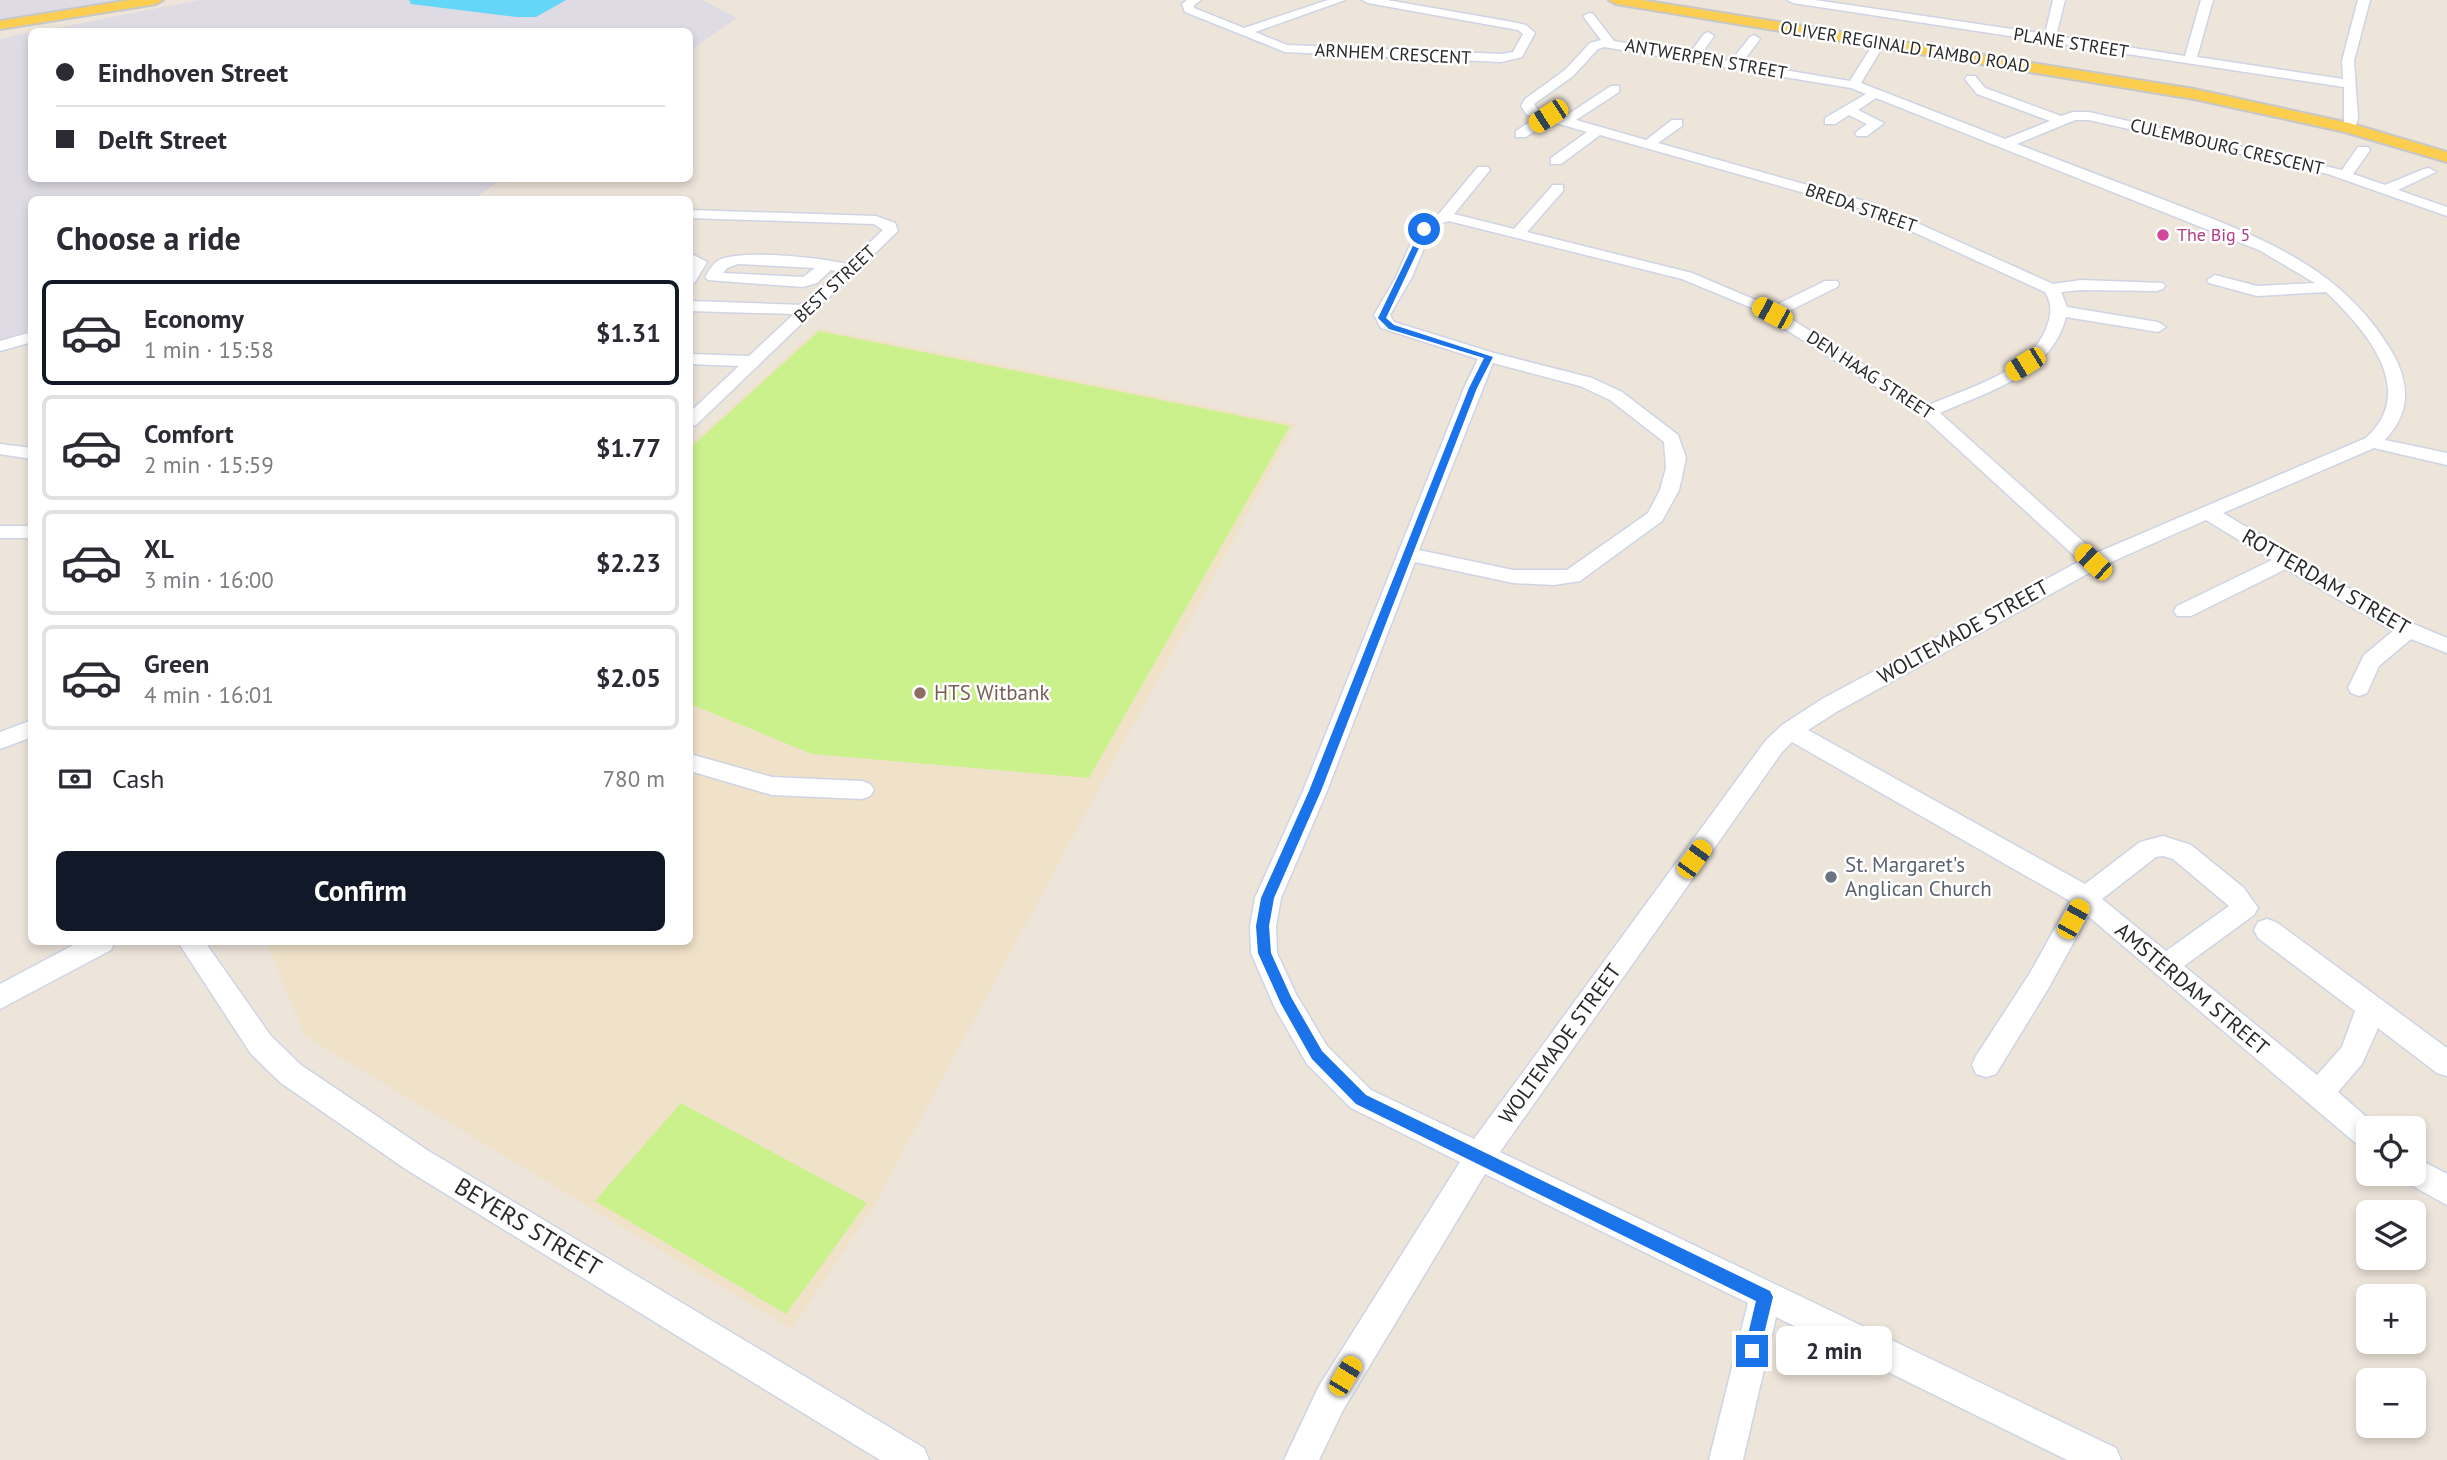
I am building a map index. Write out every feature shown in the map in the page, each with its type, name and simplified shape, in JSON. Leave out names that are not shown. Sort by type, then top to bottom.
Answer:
[{"type":"main road","points":[[0,26],[156,0]]},
{"type":"main road","name":"OLIVER REGINALD TAMBO ROAD","points":[[1616,0],[2247,102],[2447,151]]},
{"type":"main road","name":"OLIVER REGINALD TAMBO ROAD","points":[[2350,126],[2447,157]]},
{"type":"street","name":"ARNHEM CRESCENT","points":[[1243,32],[1339,0]]},
{"type":"street","name":"ARNHEM CRESCENT","points":[[1191,3],[1196,13],[1286,48],[1501,58],[1518,54],[1528,36],[1528,30],[1507,24],[1368,0]]},
{"type":"street","name":"PLANE STREET","points":[[1793,0],[1914,14],[2049,40],[2349,84]]},
{"type":"street","points":[[2049,40],[2059,0]]},
{"type":"street","points":[[2190,61],[2207,0]]},
{"type":"street","points":[[2350,126],[2348,61],[2364,0]]},
{"type":"street","points":[[1589,16],[1609,43]]},
{"type":"street","points":[[1647,49],[1658,36]]},
{"type":"street","points":[[1683,59],[1708,36]]},
{"type":"street","points":[[1735,64],[1754,39]]},
{"type":"street","name":"ANTWERPEN STREET","points":[[1548,116],[1532,112],[1527,104],[1569,73],[1594,46],[1609,43],[1647,49],[1683,59],[1735,64],[1854,85]]},
{"type":"street","points":[[1854,85],[1879,43]]},
{"type":"street","points":[[1971,79],[1981,91],[2062,121]]},
{"type":"street","name":"WOLTEMADE STREET","points":[[1301,1460],[1331,1398],[1479,1157],[1774,746],[1790,731],[1830,705],[2093,562],[2372,442],[2387,429],[2395,415],[2399,391],[2393,371],[2376,340],[2352,309],[2329,287],[2296,264],[2254,242],[1854,85]]},
{"type":"street","points":[[1566,121],[1615,89]]},
{"type":"street","points":[[1830,121],[1876,93]]},
{"type":"street","points":[[1848,110],[1877,123],[1862,133]]},
{"type":"street","points":[[1521,134],[1548,116]]},
{"type":"street","name":"BREDA STREET","points":[[1548,116],[1870,208],[2052,289]]},
{"type":"street","name":"CULEMBOURG CRESCENT","points":[[2005,144],[2077,116],[2098,117],[2345,175],[2445,209]]},
{"type":"street","points":[[1648,144],[1678,123]]},
{"type":"street","points":[[1556,161],[1598,130]]},
{"type":"street","points":[[2345,175],[2363,150]]},
{"type":"street","points":[[1409,554],[1533,580],[1558,580],[1573,576],[1648,523],[1663,505],[1677,452],[1672,439],[1657,425],[1616,396],[1586,382],[1488,357],[1392,327],[1382,318],[1424,229],[1434,220],[1443,218],[1483,170]]},
{"type":"street","points":[[2387,189],[2429,172]]},
{"type":"street","points":[[1518,233],[1558,188]]},
{"type":"street","name":"BEST STREET","points":[[693,214],[876,220],[890,226],[891,231],[693,417]]},
{"type":"street","name":"DEN HAAG STREET","points":[[1443,218],[1518,233],[1687,276],[1732,293],[1772,313],[1928,412],[2093,562]]},
{"type":"street","points":[[693,259],[699,262],[699,267],[693,275]]},
{"type":"street","points":[[827,264],[811,280],[803,282],[713,277],[721,265],[736,259],[827,264],[851,270]]},
{"type":"street","points":[[2215,280],[2258,292],[2329,287]]},
{"type":"street","points":[[1772,313],[1831,284]]},
{"type":"street","points":[[1928,412],[2007,375],[2038,355],[2048,344],[2060,312],[2058,297],[2052,289],[2081,285],[2157,286]]},
{"type":"street","points":[[693,306],[808,310]]},
{"type":"street","points":[[2060,312],[2158,327]]},
{"type":"street","points":[[0,346],[28,338]]},
{"type":"street","points":[[1488,357],[1473,388],[1409,554],[1369,648],[1315,791],[1268,898],[1263,926],[1265,953],[1285,1000],[1317,1055],[1361,1099],[2104,1460]]},
{"type":"street","points":[[693,359],[754,361]]},
{"type":"street","points":[[2372,442],[2447,459]]},
{"type":"street","points":[[0,449],[28,453]]},
{"type":"street","name":"ROTTERDAM STREET","points":[[2208,513],[2408,631],[2447,646]]},
{"type":"street","points":[[0,532],[28,532]]},
{"type":"street","points":[[2184,611],[2288,560]]},
{"type":"street","points":[[2359,688],[2365,667],[2375,654],[2408,631]]},
{"type":"street","points":[[0,741],[28,730]]},
{"type":"street","name":"AMSTERDAM STREET","points":[[1790,731],[2043,870],[2084,899],[2356,1125]]},
{"type":"street","points":[[693,764],[772,786],[862,790]]},
{"type":"street","points":[[1986,1065],[2039,981],[2084,899],[2149,849],[2164,846],[2182,852],[2241,900],[2245,908],[2165,966]]},
{"type":"street","points":[[2267,930],[2447,1064]]},
{"type":"street","points":[[0,997],[96,945]]},
{"type":"street","name":"BEYERS STREET","points":[[193,945],[261,1045],[291,1074],[417,1160],[912,1460]]},
{"type":"street","points":[[2318,1093],[2352,1060],[2363,1035],[2370,1007]]},
{"type":"street","points":[[2426,1178],[2447,1191]]},
{"type":"street","points":[[1726,1460],[1765,1297]]},
{"type":"shaded area","points":[[0,0],[122,0],[0,22]]},
{"type":"shaded area","points":[[199,0],[702,0],[737,18],[693,48],[693,28],[56,28]]},
{"type":"shaded area","points":[[28,33],[28,182],[499,182],[478,196],[28,196],[28,332],[0,341],[0,39]]},
{"type":"shaded area","name":"HTS Witbank","points":[[818,328],[1296,424],[873,1207],[792,1329],[305,1036],[267,945],[693,945],[693,442]]},
{"type":"green space","points":[[819,331],[1290,426],[1089,778],[812,754],[693,705],[693,445]]},
{"type":"green space","points":[[681,1103],[867,1203],[786,1314],[595,1201]]},
{"type":"water","points":[[409,0],[566,0],[536,17],[517,17],[411,4]]},
{"type":"place","name":"The Big 5","points":[[2163,235]]},
{"type":"place","name":"HTS Witbank","points":[[920,693]]},
{"type":"place","name":"St. Margaret's Anglican Church","points":[[1831,877]]},
{"type":"route","points":[[1424,229],[1404,277],[1382,318],[1392,327],[1488,357],[1473,388],[1409,554],[1369,648],[1315,791],[1268,898],[1263,926],[1265,953],[1285,1000],[1317,1055],[1361,1099],[1765,1297],[1752,1351]]}]
